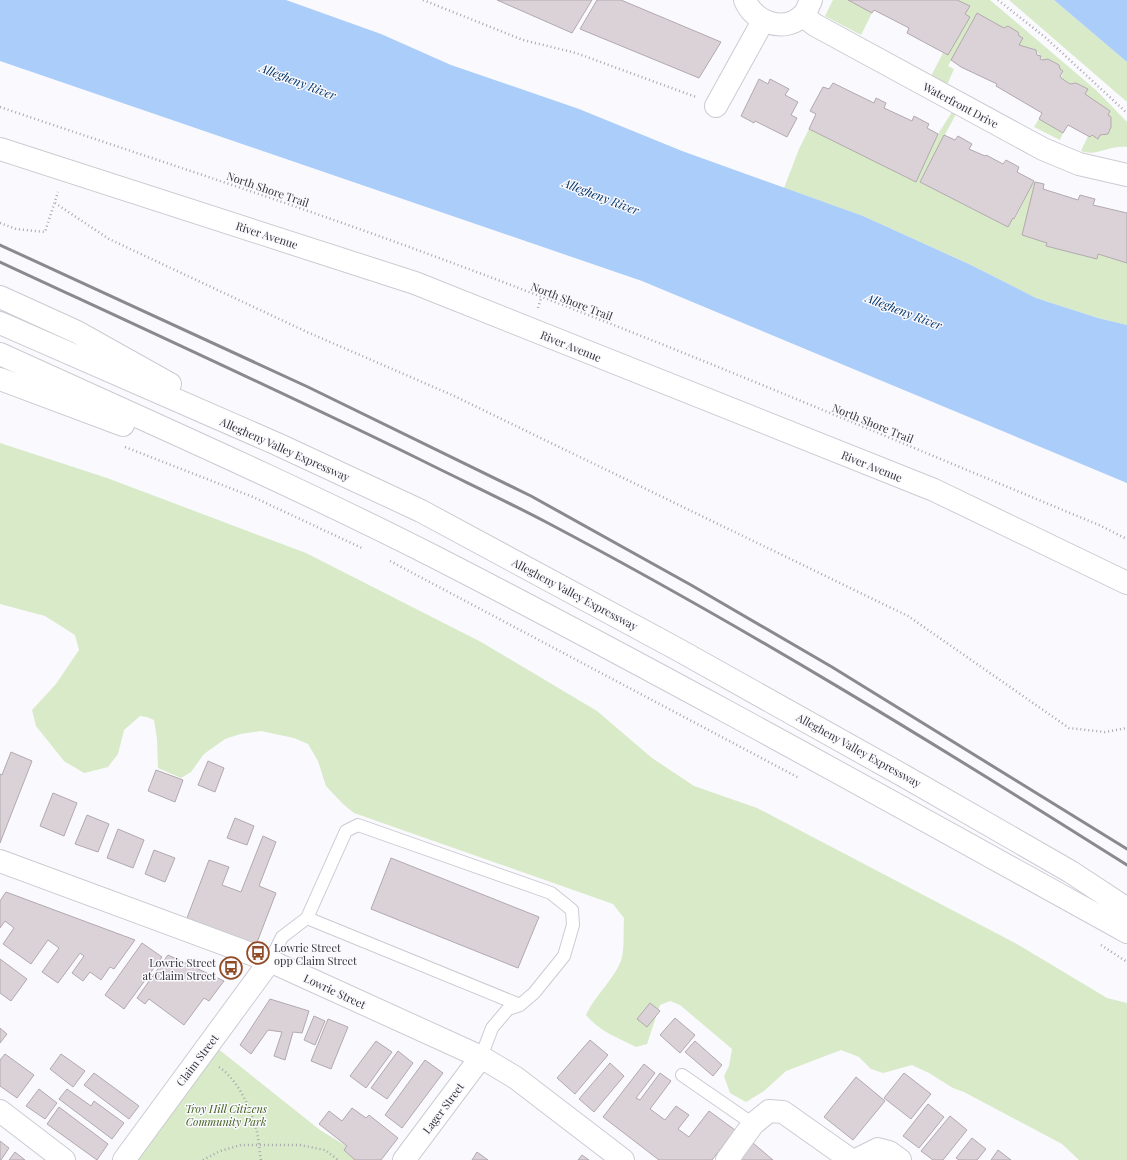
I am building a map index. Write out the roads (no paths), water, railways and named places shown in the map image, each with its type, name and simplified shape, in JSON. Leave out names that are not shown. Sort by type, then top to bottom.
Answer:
[{"type":"main road","points":[[716,106],[763,21],[749,10],[744,0]]},
{"type":"main road","name":"Waterfront Drive","points":[[763,21],[778,24],[787,23],[807,8],[821,29],[1043,149],[1080,164],[1127,176]]},
{"type":"main road","name":"River Avenue","points":[[0,149],[415,283],[934,490],[1127,583]]},
{"type":"main road","points":[[0,297],[77,332],[277,444]]},
{"type":"main road","name":"Allegheny Valley Expressway","points":[[0,324],[277,444],[421,510],[677,649],[931,791],[1071,872],[1127,909]]},
{"type":"main road","points":[[0,354],[298,490],[433,557],[665,678],[1127,932]]},
{"type":"main road","points":[[0,379],[298,490]]},
{"type":"main road","name":"Lowrie Street","points":[[1,863],[270,961],[481,1057],[516,1078],[623,1160]]},
{"type":"main road","name":"Claim Street","points":[[124,1160],[270,961]]},
{"type":"main road","name":"Lager Street","points":[[404,1160],[481,1057]]},
{"type":"main road","points":[[0,1111],[64,1160]]},
{"type":"main road","points":[[728,1160],[753,1124],[769,1111],[783,1112],[851,1160]]},
{"type":"main road","points":[[856,1160],[878,1149],[889,1152],[900,1160]]},
{"type":"lane","points":[[270,961],[282,937],[307,918],[346,831],[358,825],[551,893],[572,910],[573,926],[564,956],[534,993],[520,1005],[508,1009],[492,1028],[481,1057]]},
{"type":"lane","points":[[307,918],[520,1005]]},
{"type":"lane","points":[[682,1074],[753,1124]]},
{"type":"water","name":"Allegheny River","points":[[0,0],[286,0],[381,34],[451,65],[579,109],[682,151],[863,216],[971,265],[1036,298],[1098,318],[1127,325],[1127,483],[642,281],[0,61]]},
{"type":"water","points":[[1054,0],[1127,0],[1127,62]]},
{"type":"railway","points":[[0,245],[308,387],[531,496],[691,585],[832,667],[1127,849]]},
{"type":"railway","points":[[0,262],[210,359],[419,459],[546,522],[694,603],[840,688],[1127,865]]},
{"type":"place","name":"Lowrie Street opp Claim Street","points":[[258,953]]},
{"type":"place","name":"Lowrie Street at Claim Street","points":[[231,968]]},
{"type":"park label","name":"Troy Hill Citizens Community Park","points":[[226,1114]]}]
